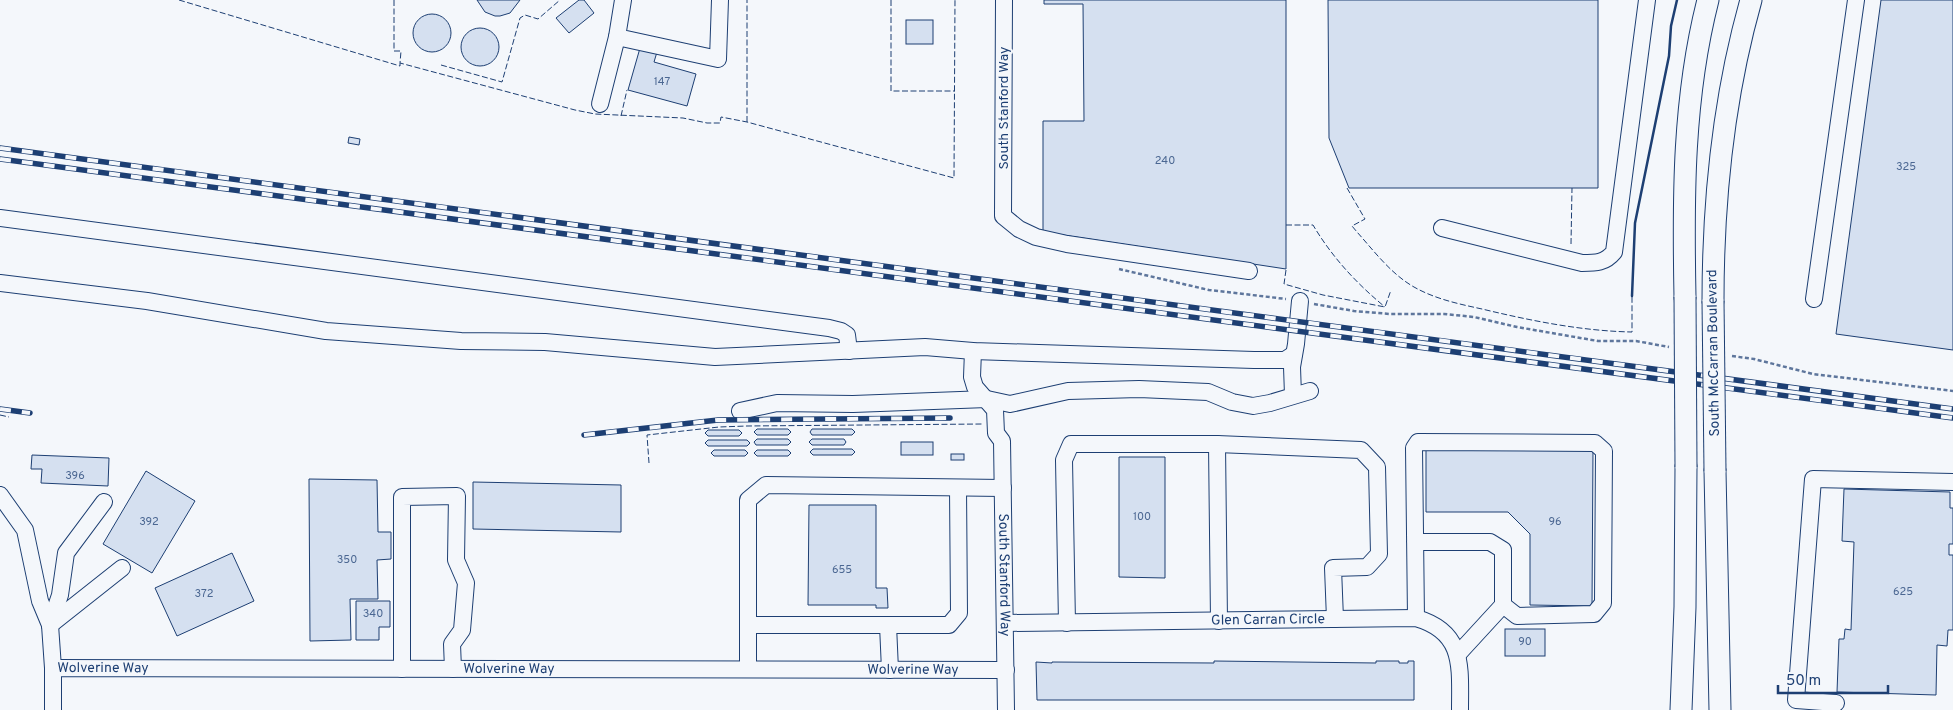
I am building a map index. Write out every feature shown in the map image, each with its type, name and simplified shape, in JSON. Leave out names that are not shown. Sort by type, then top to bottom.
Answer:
[{"type":"main road","name":"South McCarran Boulevard","points":[[1681,710],[1685,598],[1684,193],[1686,136],[1696,60],[1708,0]]},
{"type":"main road","name":"South McCarran Boulevard","points":[[1720,710],[1713,301],[1715,217],[1720,158],[1733,74],[1751,0]]},
{"type":"street","points":[[600,104],[617,37],[623,0]]},
{"type":"street","points":[[617,37],[718,59],[720,0]]},
{"type":"street","name":"South Stanford Way","points":[[1004,0],[1003,216],[1019,229],[1044,239],[1248,271]]},
{"type":"street","points":[[1442,228],[1582,262],[1597,264],[1608,259],[1614,252],[1648,0]]},
{"type":"street","points":[[1814,299],[1856,0]]},
{"type":"street","points":[[0,218],[829,328],[840,330],[847,335],[848,351]]},
{"type":"street","points":[[0,283],[147,301],[326,330],[461,341],[545,342],[715,357],[925,347],[973,351],[1254,360],[1285,360],[1294,354]]},
{"type":"street","points":[[1293,395],[1292,367],[1300,301]]},
{"type":"street","name":"South Stanford Way","points":[[973,351],[972,377],[975,387],[995,410],[996,433],[1002,441],[1006,710]]},
{"type":"street","points":[[740,411],[777,403],[853,404],[987,399],[1010,404],[1068,391],[1139,389],[1208,392],[1232,402],[1254,406],[1310,391]]},
{"type":"street","points":[[1416,618],[1414,448],[1418,442],[1596,443],[1604,451],[1602,603],[1594,614],[1517,616],[1503,605]]},
{"type":"street","points":[[1067,623],[1064,460],[1071,444],[1217,444],[1361,450],[1377,467],[1379,554],[1367,567],[1333,568],[1335,619]]},
{"type":"street","points":[[1217,444],[1219,620]]},
{"type":"street","points":[[1836,703],[1796,700],[1813,479],[1953,482]]},
{"type":"street","points":[[748,669],[748,500],[766,485],[1003,488]]},
{"type":"street","points":[[748,625],[949,625],[959,613],[958,488]]},
{"type":"street","points":[[0,495],[6,515],[25,530],[40,601],[50,625],[53,668]]},
{"type":"street","points":[[402,669],[402,497],[456,496],[456,560],[466,582],[462,630],[452,644],[453,669]]},
{"type":"street","points":[[50,625],[60,595],[66,553],[104,502]]},
{"type":"street","points":[[1415,542],[1490,542],[1502,550],[1503,605],[1458,654]]},
{"type":"street","points":[[50,625],[122,568]]},
{"type":"street","name":"Glen Carran Circle","points":[[1006,624],[1416,618],[1430,622],[1444,631],[1452,641],[1458,654],[1460,710]]},
{"type":"street","points":[[888,625],[890,670]]},
{"type":"street","name":"Wolverine Way","points":[[53,710],[53,668],[1006,670]]},
{"type":"path","points":[[1114,267],[1209,290],[1300,301],[1354,311],[1474,317],[1517,327],[1598,341],[1636,341],[1669,347]]},
{"type":"path","points":[[1726,355],[1754,359],[1813,374],[1953,391]]},
{"type":"building","points":[[477,0],[520,0],[510,13],[495,16],[485,12]]},
{"type":"building","points":[[579,0],[584,0],[594,13],[569,33],[556,18]]},
{"type":"building","points":[[1044,0],[1286,0],[1286,269],[1043,232],[1043,121],[1084,121],[1083,4],[1044,4]]},
{"type":"building","points":[[1328,0],[1598,0],[1598,188],[1349,188],[1329,138]]},
{"type":"building","points":[[1881,0],[1953,0],[1953,350],[1836,334]]},
{"type":"building","points":[[432,14],[445,20],[451,33],[445,46],[432,52],[419,46],[413,33],[419,20]]},
{"type":"building","points":[[906,20],[933,20],[933,44],[906,44]]},
{"type":"building","points":[[480,28],[487,29],[493,34],[498,40],[498,54],[493,60],[487,65],[480,66],[473,65],[467,60],[462,54],[461,47],[462,40],[467,34],[473,29]]},
{"type":"building","points":[[640,48],[657,52],[654,62],[696,74],[687,106],[628,90]]},
{"type":"building","points":[[349,137],[360,139],[359,145],[348,143]]},
{"type":"building","points":[[757,429],[788,429],[791,432],[788,435],[757,435],[754,432]]},
{"type":"building","points":[[812,429],[852,429],[855,432],[852,435],[812,435],[810,432]]},
{"type":"building","points":[[708,430],[739,430],[742,433],[739,436],[708,436],[705,433]]},
{"type":"building","points":[[757,439],[788,439],[791,442],[788,445],[756,445],[754,442]]},
{"type":"building","points":[[812,439],[844,439],[846,442],[844,445],[812,445],[809,442]]},
{"type":"building","points":[[708,440],[747,440],[750,443],[747,446],[708,446],[705,443]]},
{"type":"building","points":[[901,442],[933,442],[933,455],[901,455]]},
{"type":"building","points":[[813,449],[852,449],[855,452],[852,455],[813,455],[810,452]]},
{"type":"building","points":[[1426,449],[1593,449],[1592,606],[1530,605],[1530,534],[1508,512],[1426,512]]},
{"type":"building","points":[[714,450],[745,450],[748,453],[745,456],[714,456],[711,453]]},
{"type":"building","points":[[757,450],[788,450],[791,453],[788,456],[757,456],[754,453]]},
{"type":"building","points":[[951,454],[964,454],[964,460],[951,460]]},
{"type":"building","points":[[32,455],[109,458],[108,486],[41,483],[42,469],[31,469]]},
{"type":"building","points":[[1119,457],[1165,457],[1165,578],[1119,577]]},
{"type":"building","points":[[146,471],[195,501],[152,573],[103,544]]},
{"type":"building","points":[[309,479],[377,480],[378,532],[391,532],[391,559],[377,560],[378,599],[350,599],[351,640],[310,641]]},
{"type":"building","points":[[473,482],[621,485],[621,532],[473,529]]},
{"type":"building","points":[[1844,489],[1950,492],[1950,508],[1953,508],[1953,544],[1949,544],[1949,555],[1953,555],[1953,630],[1948,630],[1947,646],[1937,645],[1936,695],[1837,692],[1839,639],[1844,639],[1845,629],[1851,630],[1854,542],[1842,541]]},
{"type":"building","points":[[809,505],[876,505],[876,588],[887,588],[888,608],[876,608],[876,605],[808,605]]},
{"type":"building","points":[[232,553],[254,601],[177,636],[155,588]]},
{"type":"building","points":[[356,601],[390,601],[390,627],[379,627],[379,640],[356,640]]},
{"type":"building","points":[[1505,629],[1545,629],[1545,656],[1505,656]]},
{"type":"building","points":[[1214,661],[1376,663],[1376,661],[1399,661],[1399,663],[1408,663],[1408,661],[1414,661],[1414,700],[1037,700],[1036,662],[1214,663]]},
{"type":"railway","points":[[0,148],[1953,409]]},
{"type":"railway","points":[[0,159],[1953,418]]},
{"type":"railway","points":[[0,409],[30,413]]},
{"type":"railway","points":[[584,435],[718,420],[950,418]]},
{"type":"fence","points":[[179,0],[400,66],[400,63]]},
{"type":"fence","points":[[394,0],[394,51],[401,51],[400,63],[595,114],[683,118],[707,123],[720,123],[721,117],[747,122],[954,178],[955,0]]},
{"type":"fence","points":[[441,65],[502,82],[520,18],[525,15],[538,19],[560,0]]},
{"type":"fence","points":[[747,0],[747,122]]},
{"type":"fence","points":[[891,0],[891,91],[955,91]]},
{"type":"fence","points":[[621,116],[627,90]]},
{"type":"fence","points":[[1347,188],[1365,219],[1352,226],[1383,262],[1398,276],[1430,295],[1456,303],[1538,321],[1594,330],[1632,332],[1632,296]]},
{"type":"fence","points":[[1571,244],[1572,188]]},
{"type":"fence","points":[[1286,225],[1313,225],[1345,269],[1385,307]]},
{"type":"fence","points":[[1286,270],[1284,284],[1323,295],[1385,307],[1391,290]]},
{"type":"fence","points":[[0,415],[9,417]]},
{"type":"fence","points":[[649,463],[647,435],[719,427],[747,426],[983,424]]},
{"type":"wall","points":[[1632,296],[1635,223],[1669,56],[1671,26],[1677,0]]}]
